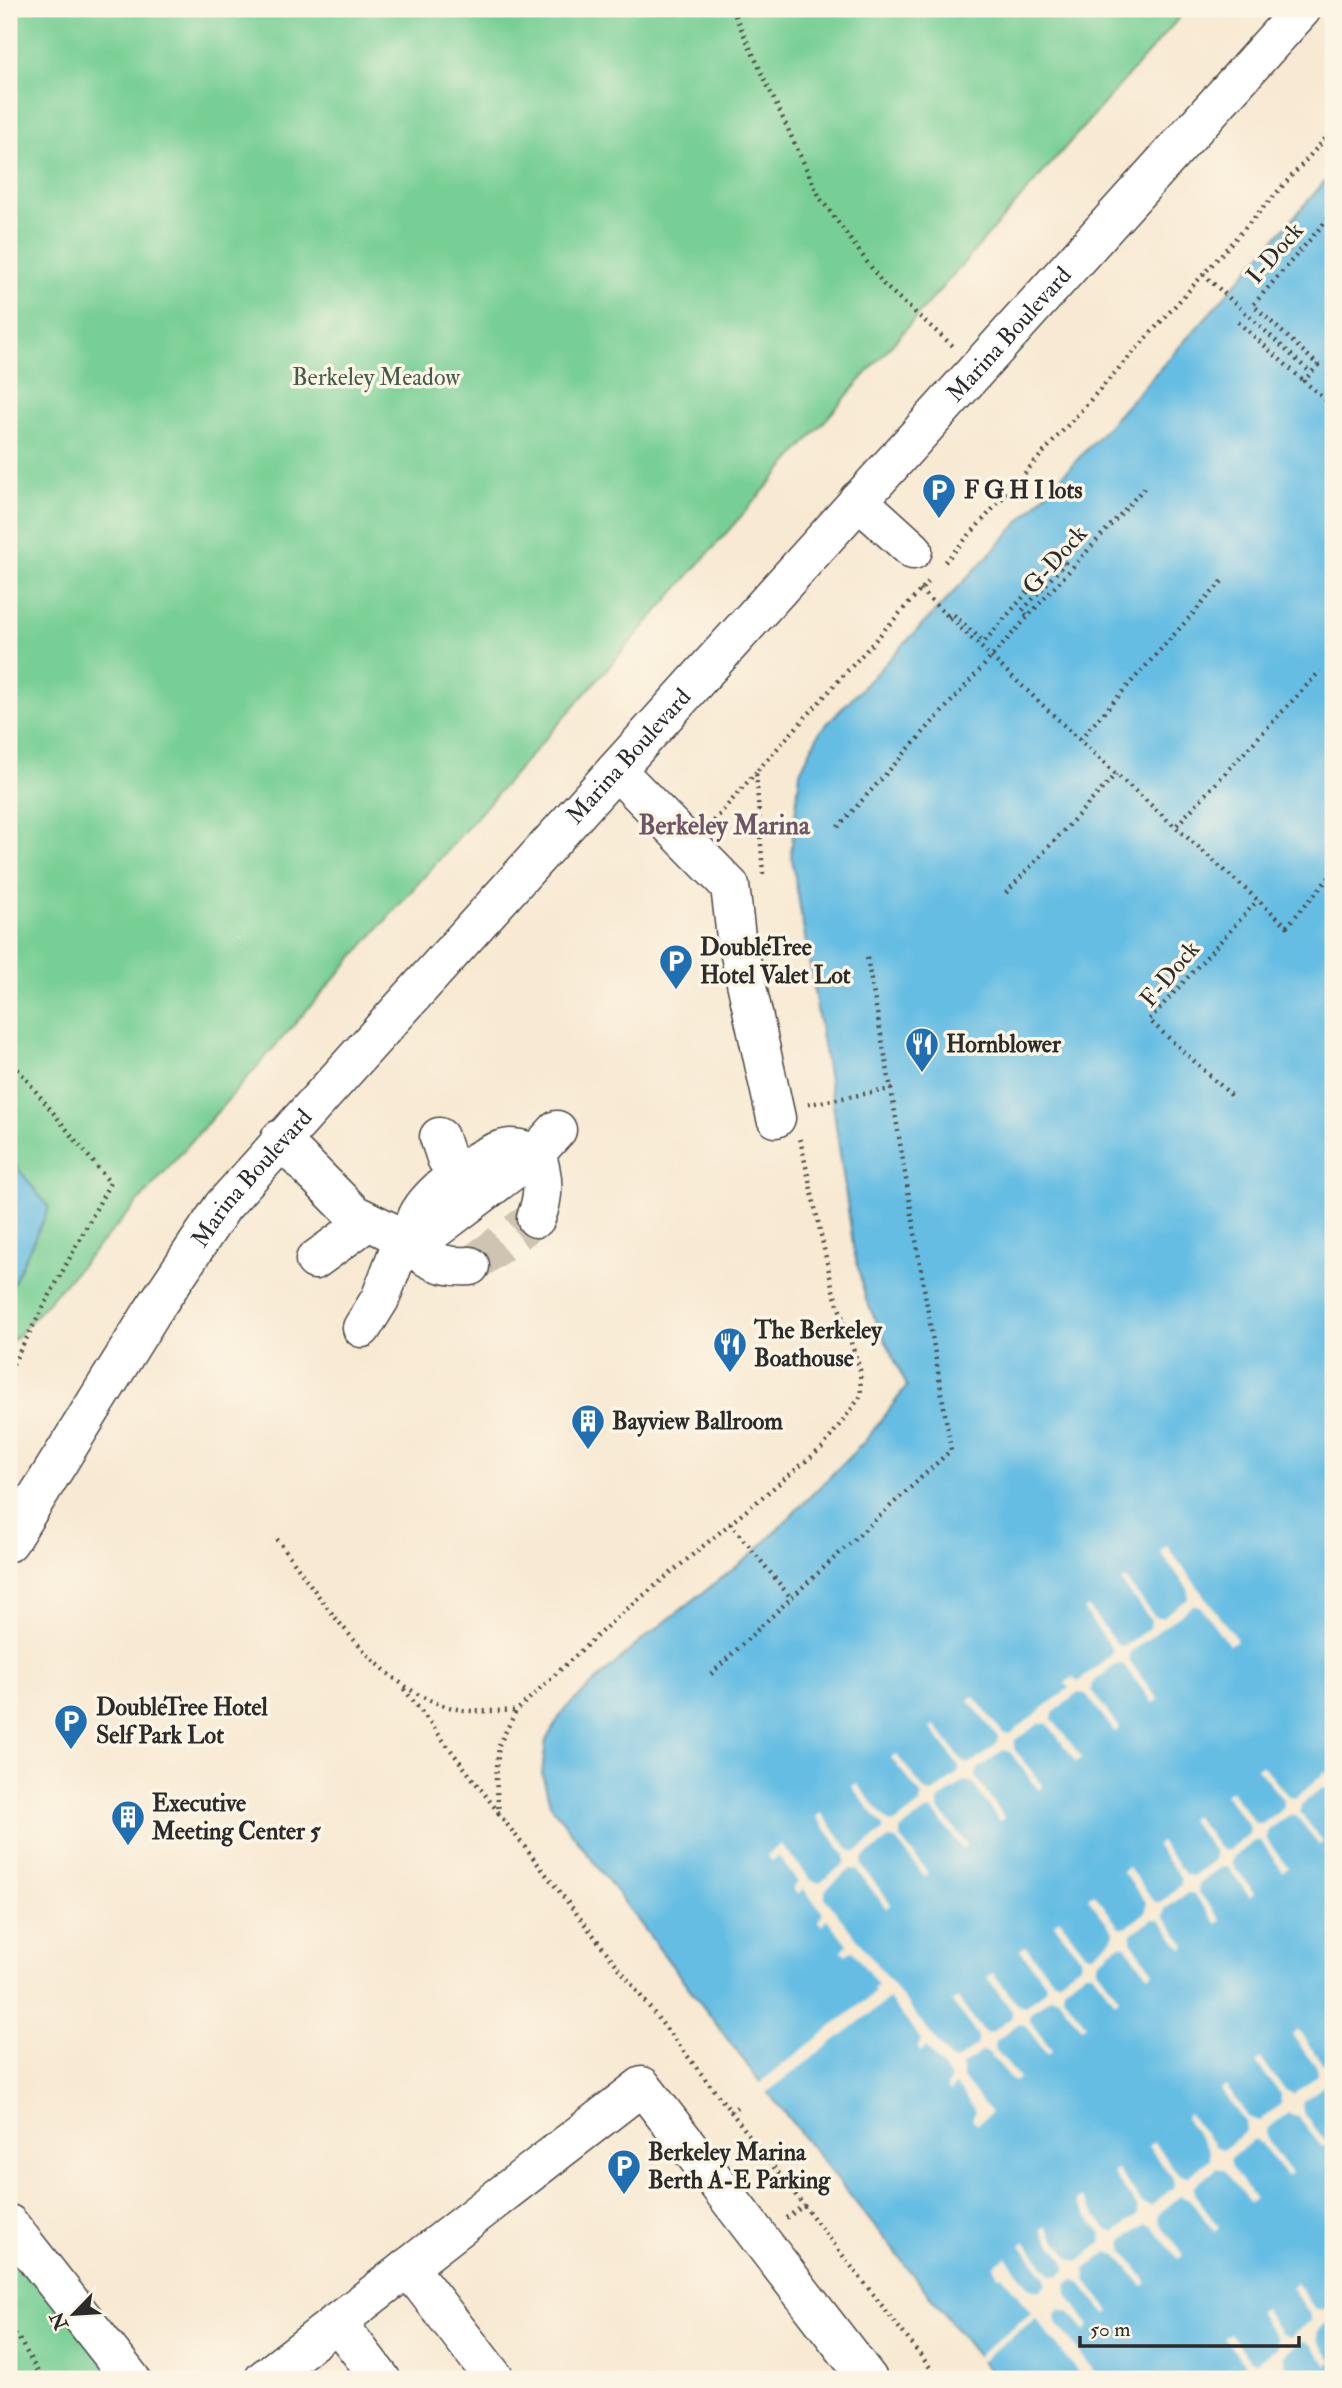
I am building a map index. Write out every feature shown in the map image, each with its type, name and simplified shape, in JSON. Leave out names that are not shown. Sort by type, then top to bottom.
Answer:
[{"type":"street","name":"Marina Boulevard","points":[[9,1542],[152,1312],[216,1216],[280,1139],[616,771],[1302,9]]},
{"type":"street","points":[[858,500],[927,567]]},
{"type":"street","points":[[616,771],[673,837],[730,886],[729,945],[755,1054],[790,1120]]},
{"type":"street","points":[[439,1137],[446,1157],[458,1175]]},
{"type":"street","points":[[280,1139],[354,1214],[409,1242],[424,1257],[438,1264],[470,1266]]},
{"type":"street","points":[[362,1328],[409,1242],[415,1221],[424,1205],[482,1157],[510,1147],[546,1142]]},
{"type":"street","points":[[536,1218],[542,1201],[546,1142]]},
{"type":"street","points":[[409,1242],[546,1142]]},
{"type":"street","points":[[315,1260],[367,1222]]},
{"type":"street","points":[[269,2378],[337,2322],[642,2086],[868,2379]]},
{"type":"street","points":[[9,2224],[131,2379]]},
{"type":"street","points":[[408,2267],[495,2379]]},
{"type":"street","points":[[337,2322],[381,2379]]},
{"type":"path","points":[[732,9],[820,198],[884,285],[977,368]]},
{"type":"path","points":[[673,837],[757,772],[920,590],[927,567],[1203,274],[1333,130]]},
{"type":"path","name":"I-Dock","points":[[1311,373],[1318,365],[1253,304],[1333,214]]},
{"type":"path","points":[[1203,274],[1311,373],[1304,381]]},
{"type":"path","points":[[1238,322],[1333,407]]},
{"type":"path","name":"G-Dock","points":[[990,657],[1145,487]]},
{"type":"path","points":[[948,618],[953,614],[984,642],[1058,557],[1065,563],[1022,611],[1027,616]]},
{"type":"path","points":[[1080,739],[1225,578]]},
{"type":"path","points":[[920,590],[1116,774],[1177,825],[1287,926],[1333,873]]},
{"type":"path","points":[[838,827],[990,657]]},
{"type":"path","points":[[1177,825],[1320,671]]},
{"type":"path","points":[[757,772],[763,876]]},
{"type":"path","points":[[1006,893],[1116,774]]},
{"type":"path","name":"F-Dock","points":[[1231,1095],[1149,1020],[1258,900]]},
{"type":"path","points":[[711,1674],[951,1450],[867,958]]},
{"type":"path","points":[[9,1058],[110,1183],[9,1371]]},
{"type":"path","points":[[499,1814],[496,1779],[499,1745],[516,1711],[615,1619],[822,1447],[861,1396],[860,1369],[833,1290],[790,1120],[891,1089]]},
{"type":"path","points":[[730,1523],[791,1598]]},
{"type":"path","points":[[277,1539],[335,1618],[404,1689],[939,2379]]},
{"type":"path","points":[[404,1689],[457,1709],[516,1711]]},
{"type":"path","points":[[730,2112],[737,2107]]},
{"type":"path","points":[[9,2330],[18,2337],[42,2379]]},
{"type":"green space","name":"Berkeley Meadow","points":[[9,9],[1187,9],[131,1210],[9,1345],[9,1292],[49,1208],[9,1157]]},
{"type":"green space","points":[[9,2224],[131,2379],[9,2379]]},
{"type":"water","points":[[1333,172],[1333,2379],[996,2379],[763,2086],[550,1804],[542,1774],[546,1740],[563,1711],[638,1643],[754,1553],[865,1441],[907,1386],[866,1300],[854,1251],[832,1098],[791,854],[800,772],[820,731],[1081,456]]},
{"type":"water","points":[[9,1157],[49,1208],[9,1292]]},
{"type":"pier","points":[[1167,1546],[1237,1640],[1229,1645],[1200,1606],[1193,1605],[1129,1653],[1129,1661],[1158,1699],[1153,1703],[1123,1664],[1117,1664],[1092,1683],[1091,1690],[1120,1728],[1115,1732],[1086,1694],[1078,1693],[1053,1713],[1052,1719],[1082,1758],[1076,1762],[1047,1723],[1040,1723],[1015,1740],[1014,1749],[1043,1786],[1039,1790],[1010,1752],[1003,1750],[977,1770],[976,1778],[1004,1817],[999,1821],[972,1782],[965,1781],[938,1801],[938,1808],[967,1845],[963,1849],[933,1811],[927,1810],[900,1830],[900,1838],[929,1874],[925,1877],[896,1840],[889,1839],[863,1858],[862,1866],[891,1904],[886,1908],[857,1870],[851,1869],[825,1890],[825,1898],[950,2059],[956,2061],[978,2044],[978,2036],[952,2002],[957,1998],[984,2032],[991,2033],[1012,2017],[1012,2011],[987,1977],[993,1973],[1018,2005],[1025,2007],[1045,1990],[1046,1984],[1020,1950],[1025,1946],[1052,1979],[1058,1981],[1080,1965],[1081,1958],[1054,1924],[1059,1919],[1086,1954],[1092,1955],[1113,1938],[1114,1932],[1088,1898],[1094,1893],[1119,1927],[1126,1928],[1146,1912],[1147,1903],[1122,1871],[1128,1867],[1155,1902],[1161,1903],[1181,1885],[1181,1878],[1156,1846],[1160,1842],[1186,1875],[1193,1876],[1214,1860],[1215,1852],[1189,1819],[1194,1815],[1220,1849],[1227,1851],[1249,1834],[1250,1827],[1225,1795],[1231,1791],[1255,1823],[1261,1824],[1284,1808],[1283,1800],[1257,1768],[1262,1765],[1289,1797],[1296,1798],[1326,1772],[1333,1781],[1333,1794],[1329,1789],[1322,1788],[1301,1805],[1300,1812],[1323,1842],[1319,1845],[1296,1816],[1289,1815],[1268,1830],[1266,1839],[1288,1868],[1283,1872],[1261,1841],[1254,1841],[1233,1857],[1232,1864],[1254,1893],[1250,1897],[1228,1867],[1221,1867],[1199,1883],[1198,1891],[1221,1920],[1217,1924],[1193,1893],[1187,1893],[1165,1909],[1164,1917],[1186,1946],[1182,1949],[1160,1920],[1153,1919],[1131,1934],[1131,1942],[1154,1972],[1149,1976],[1125,1946],[1119,1945],[1097,1962],[1097,1969],[1119,1998],[1115,2002],[1092,1972],[1085,1972],[1064,1988],[1063,1996],[1086,2025],[1081,2028],[1058,1998],[1051,1997],[1030,2014],[1029,2020],[1052,2051],[1047,2055],[1025,2025],[1019,2023],[996,2041],[995,2049],[1019,2078],[1014,2082],[990,2054],[983,2051],[962,2066],[962,2077],[991,2113],[977,2124],[972,2118],[976,2111],[956,2085],[950,2092],[947,2087],[952,2080],[926,2047],[921,2052],[918,2048],[922,2040],[889,1999],[765,2094],[758,2084],[875,1993],[873,1989],[878,1985],[852,1950],[846,1955],[842,1951],[847,1944],[827,1919],[822,1926],[818,1921],[823,1913],[803,1888],[798,1894],[793,1889],[798,1882],[778,1856],[772,1861],[767,1855],[781,1844],[812,1881],[820,1883],[845,1863],[845,1855],[816,1817],[821,1813],[850,1850],[856,1852],[883,1831],[883,1826],[852,1787],[856,1783],[888,1822],[895,1823],[920,1804],[922,1796],[891,1758],[896,1754],[926,1792],[933,1793],[959,1772],[959,1766],[931,1728],[935,1725],[964,1763],[971,1764],[997,1744],[998,1737],[968,1700],[973,1696],[1003,1733],[1010,1734],[1069,1688],[1065,1683],[1073,1677],[1078,1682],[1111,1656],[1112,1649],[1084,1610],[1088,1607],[1117,1645],[1124,1647],[1150,1627],[1151,1620],[1121,1582],[1125,1579],[1155,1617],[1162,1617],[1188,1599],[1189,1590],[1160,1552]]},
{"type":"pier","points":[[1298,2030],[1322,2063],[1333,2064],[1333,2089],[1325,2085],[1302,2102],[1303,2112],[1327,2144],[1322,2147],[1297,2116],[1288,2113],[1266,2130],[1267,2139],[1291,2173],[1286,2176],[1261,2144],[1253,2140],[1230,2159],[1232,2167],[1255,2199],[1250,2203],[1225,2171],[1218,2168],[1194,2186],[1195,2195],[1219,2227],[1215,2231],[1190,2200],[1180,2196],[1158,2215],[1159,2222],[1183,2255],[1178,2259],[1153,2227],[1146,2224],[1122,2241],[1124,2251],[1147,2283],[1142,2286],[1117,2255],[1108,2252],[1085,2269],[1086,2280],[1110,2312],[1106,2315],[1080,2282],[1073,2279],[1066,2284],[1067,2295],[1090,2326],[1085,2331],[1070,2312],[1061,2309],[1055,2313],[1056,2322],[1100,2379],[1083,2379],[1036,2318],[978,2363],[975,2358],[1031,2313],[1002,2275],[998,2276],[994,2265],[1006,2257],[1030,2288],[1039,2291],[1046,2285],[1045,2276],[1021,2245],[1025,2241],[1051,2274],[1058,2276],[1066,2271],[1065,2260],[1041,2230],[1046,2226],[1070,2258],[1078,2261],[1102,2243],[1101,2233],[1076,2201],[1082,2197],[1107,2230],[1115,2233],[1138,2215],[1137,2206],[1113,2174],[1118,2170],[1142,2203],[1151,2206],[1174,2187],[1173,2178],[1148,2146],[1154,2142],[1178,2174],[1187,2177],[1210,2159],[1209,2150],[1185,2118],[1189,2114],[1215,2146],[1223,2150],[1246,2131],[1245,2122],[1221,2090],[1226,2086],[1249,2118],[1259,2121],[1281,2104],[1281,2094],[1256,2063],[1261,2059],[1285,2090],[1294,2094],[1318,2075],[1317,2067],[1292,2035]]},
{"type":"pier","points":[[1296,2283],[1315,2309],[1323,2311],[1333,2304],[1333,2318],[1317,2331],[1318,2340],[1333,2361],[1327,2365],[1311,2344],[1303,2341],[1285,2355],[1285,2364],[1297,2379],[1289,2379],[1280,2368],[1272,2366],[1255,2379],[1231,2379],[1245,2371],[1244,2363],[1224,2338],[1230,2333],[1250,2360],[1257,2362],[1278,2347],[1276,2337],[1258,2312],[1264,2308],[1281,2334],[1290,2337],[1311,2321],[1309,2312],[1291,2287]]},
{"type":"tunnel","points":[[470,1266],[536,1218]]},
{"type":"place","name":"F G H I lots","points":[[939,520]]},
{"type":"place","name":"DoubleTree Hotel Valet Lot","points":[[676,991]]},
{"type":"place","name":"Hornblower","points":[[922,1074]]},
{"type":"place","name":"The Berkeley Boathouse","points":[[730,1374]]},
{"type":"place","name":"Bayview Ballroom","points":[[588,1451]]},
{"type":"place","name":"DoubleTree Hotel Self Park Lot","points":[[71,1751]]},
{"type":"place","name":"Executive Meeting Center 5","points":[[128,1847]]},
{"type":"place","name":"Berkeley Marina Berth A-E Parking","points":[[624,2196]]},
{"type":"district","name":"Berkeley Marina","points":[[724,826]]}]
